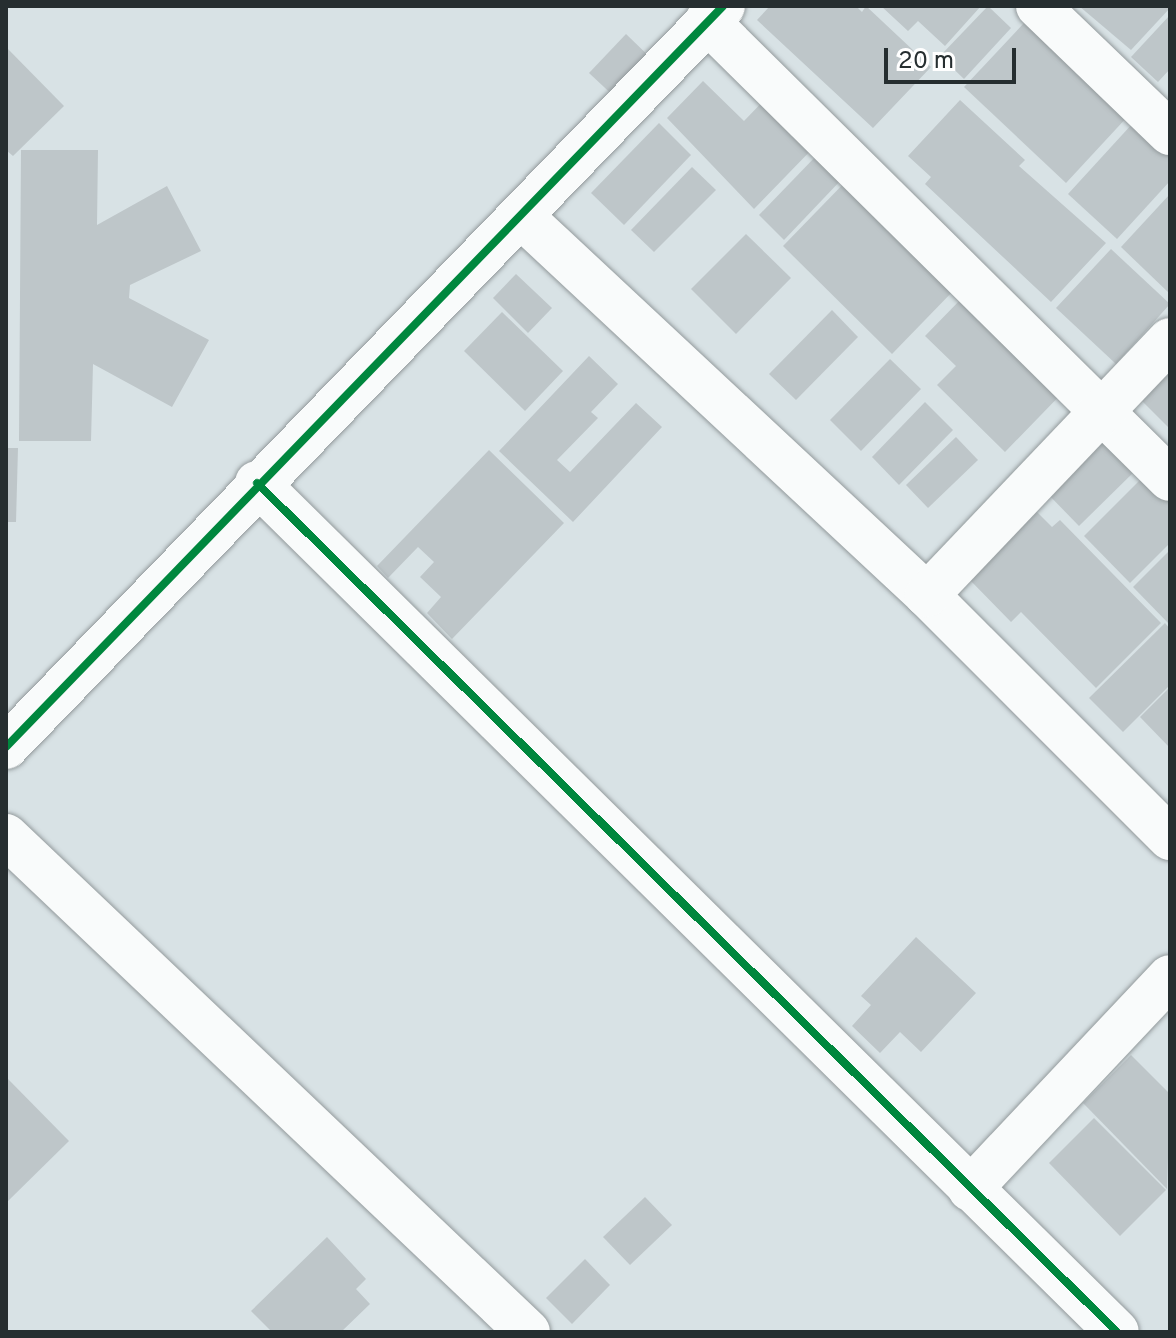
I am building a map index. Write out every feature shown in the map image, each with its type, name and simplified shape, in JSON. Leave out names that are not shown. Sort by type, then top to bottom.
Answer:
[{"type":"street","points":[[1038,6],[1170,133]]},
{"type":"street","points":[[6,747],[257,483],[523,218],[715,14],[1096,411],[1170,479]]},
{"type":"street","points":[[523,218],[927,595],[1170,838]]},
{"type":"street","points":[[927,595],[1096,411],[1170,340]]},
{"type":"street","points":[[257,483],[1117,1332]]},
{"type":"street","points":[[6,836],[528,1332]]},
{"type":"street","points":[[970,1189],[1170,977]]},
{"type":"building","points":[[770,6],[856,6],[862,12],[866,6],[931,67],[873,128],[757,20]]},
{"type":"building","points":[[881,6],[981,6],[945,46],[918,21],[908,31]]},
{"type":"building","points":[[988,6],[1011,28],[964,79],[940,56]]},
{"type":"building","points":[[1079,6],[1170,6],[1170,8],[1131,50]]},
{"type":"building","points":[[1170,15],[1170,69],[1158,82],[1131,57]]},
{"type":"building","points":[[1024,23],[1129,115],[1066,183],[964,87]]},
{"type":"building","points":[[626,34],[656,63],[619,101],[589,73]]},
{"type":"building","points":[[6,47],[64,106],[13,156],[6,150]]},
{"type":"building","points":[[703,81],[744,121],[771,93],[819,142],[754,209],[667,118]]},
{"type":"building","points":[[960,100],[1025,160],[1019,166],[1106,243],[1051,302],[925,184],[931,177],[908,156]]},
{"type":"building","points":[[659,123],[691,155],[624,225],[591,193]]},
{"type":"building","points":[[1133,123],[1170,157],[1170,181],[1117,239],[1068,194]]},
{"type":"building","points":[[21,150],[98,150],[97,225],[167,186],[201,251],[130,285],[129,298],[209,340],[172,407],[93,364],[91,441],[19,441]]},
{"type":"building","points":[[818,154],[843,178],[784,240],[759,215]]},
{"type":"building","points":[[692,167],[716,190],[654,252],[631,230]]},
{"type":"building","points":[[851,176],[957,287],[892,354],[783,246]]},
{"type":"building","points":[[1170,194],[1170,294],[1121,247]]},
{"type":"building","points":[[746,234],[791,278],[736,334],[691,289]]},
{"type":"building","points":[[1111,249],[1170,304],[1116,364],[1056,308]]},
{"type":"building","points":[[516,274],[552,308],[528,333],[493,298]]},
{"type":"building","points":[[961,299],[1070,385],[1005,452],[937,385],[956,366],[925,336]]},
{"type":"building","points":[[832,310],[858,337],[796,400],[769,374]]},
{"type":"building","points":[[502,312],[563,371],[525,411],[464,351]]},
{"type":"building","points":[[589,356],[618,384],[591,412],[598,418],[557,460],[570,472],[636,403],[662,427],[573,522],[499,451]]},
{"type":"building","points":[[890,359],[921,389],[861,451],[830,420]]},
{"type":"building","points":[[1170,361],[1170,429],[1136,395]]},
{"type":"building","points":[[925,402],[953,430],[899,485],[872,457]]},
{"type":"building","points":[[1102,430],[1138,468],[1079,526],[1043,489]]},
{"type":"building","points":[[956,437],[978,460],[928,508],[906,485]]},
{"type":"building","points":[[6,448],[18,448],[16,522],[6,522]]},
{"type":"building","points":[[489,450],[564,523],[452,639],[427,613],[441,597],[420,577],[434,562],[418,547],[388,578],[377,566]]},
{"type":"building","points":[[1153,467],[1170,484],[1170,543],[1130,583],[1084,536]]},
{"type":"building","points":[[1036,511],[1052,527],[1060,520],[1161,623],[1096,688],[1021,612],[1011,622],[968,578]]},
{"type":"building","points":[[1170,550],[1170,625],[1133,587]]},
{"type":"building","points":[[1165,623],[1170,629],[1170,685],[1123,732],[1089,698]]},
{"type":"building","points":[[1170,687],[1170,748],[1140,717]]},
{"type":"building","points":[[916,937],[976,993],[921,1052],[900,1032],[880,1053],[852,1026],[871,1005],[861,996]]},
{"type":"building","points":[[1131,1055],[1170,1094],[1167,1189],[1083,1103]]},
{"type":"building","points":[[8,1079],[69,1141],[6,1203],[6,1081]]},
{"type":"building","points":[[1094,1118],[1166,1190],[1120,1236],[1049,1163]]},
{"type":"building","points":[[645,1197],[672,1225],[630,1265],[603,1237]]},
{"type":"building","points":[[327,1237],[366,1279],[356,1289],[370,1304],[341,1332],[272,1332],[251,1311]]},
{"type":"building","points":[[585,1259],[610,1285],[572,1324],[546,1298]]},
{"type":"cycle path","points":[[6,747],[723,6]]},
{"type":"cycle path","points":[[257,483],[1117,1332]]}]
